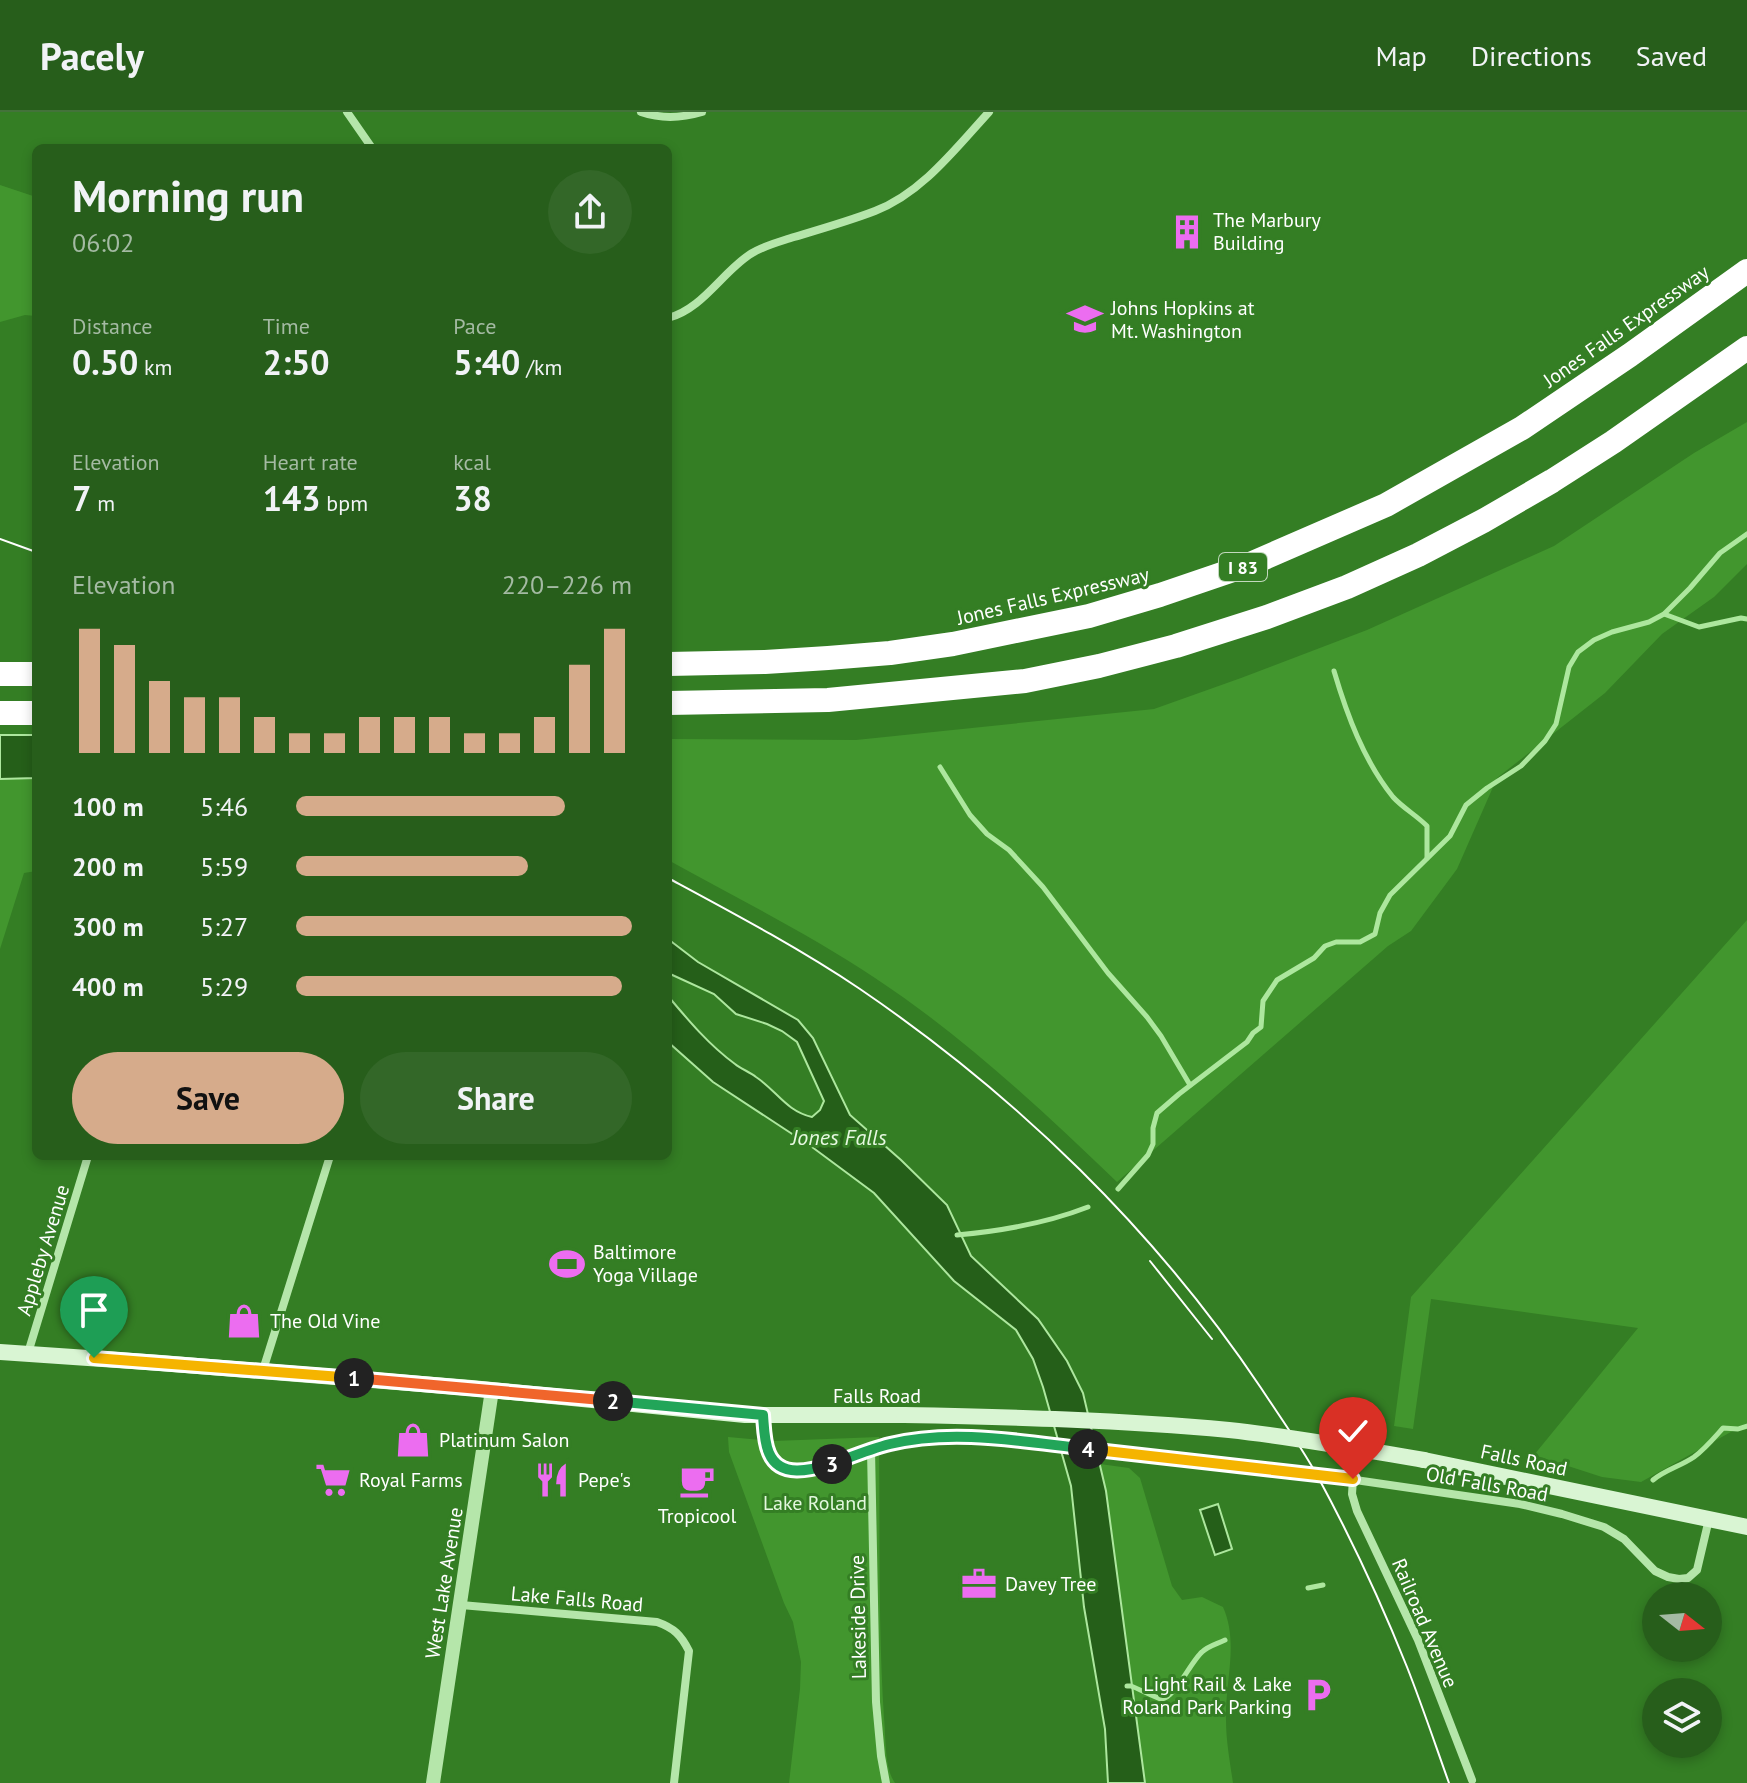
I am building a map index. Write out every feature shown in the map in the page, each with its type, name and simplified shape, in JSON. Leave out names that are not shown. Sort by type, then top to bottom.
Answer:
[{"type":"highway","name":"Jones Falls Expressway","points":[[672,664],[828,658],[953,644],[1089,616],[1248,565],[1386,505],[1522,428],[1747,271]]},
{"type":"highway","points":[[672,703],[828,700],[1025,681],[1176,646],[1267,617],[1418,555],[1497,513],[1613,442],[1747,348]]},
{"type":"highway","points":[[0,674],[32,674]]},
{"type":"highway","points":[[0,713],[32,713]]},
{"type":"main road","name":"Falls Road","points":[[0,1352],[263,1371],[763,1415],[904,1415],[1164,1424],[1317,1442],[1424,1460],[1747,1527]]},
{"type":"street","points":[[347,112],[369,144]]},
{"type":"street","points":[[641,112],[673,117],[702,112]]},
{"type":"street","points":[[672,317],[692,307],[751,253],[878,211],[910,192],[989,112]]},
{"type":"street","name":"Appleby Avenue","points":[[28,1353],[87,1160]]},
{"type":"street","points":[[263,1371],[329,1160]]},
{"type":"street","name":"West Lake Avenue","points":[[433,1783],[492,1390]]},
{"type":"street","name":"Old Falls Road","points":[[763,1415],[770,1456],[780,1466],[794,1471],[809,1471],[890,1444],[929,1438],[1053,1445],[1353,1479],[1520,1504],[1573,1517],[1604,1527],[1624,1539],[1655,1571],[1679,1579],[1688,1578],[1697,1570],[1709,1519]]},
{"type":"street","name":"Lakeside Drive","points":[[871,1450],[876,1702],[886,1783]]},
{"type":"street","name":"Railroad Avenue","points":[[1353,1479],[1352,1494],[1357,1511],[1418,1640],[1472,1780]]},
{"type":"street","name":"Lake Falls Road","points":[[461,1605],[657,1622],[671,1627],[682,1637],[689,1651],[674,1783]]},
{"type":"green space","points":[[0,185],[32,196],[32,316],[0,322]]},
{"type":"green space","points":[[1747,422],[1747,564],[1714,597],[1662,634],[1605,693],[1497,778],[1457,869],[1411,931],[1388,946],[1117,1182],[1000,1074],[908,1000],[825,946],[672,862],[672,739],[856,740],[1154,709],[1367,630],[1554,546],[1694,453]]},
{"type":"green space","points":[[32,778],[32,872],[24,873],[0,949],[0,779]]},
{"type":"green space","points":[[1747,920],[1747,1423],[1641,1482],[1602,1477],[1534,1455],[1638,1328],[1431,1299],[1413,1429],[1394,1426],[1411,1297]]},
{"type":"green space","name":"Lake Roland","points":[[728,1437],[774,1441],[879,1437],[882,1683],[887,1761],[895,1783],[789,1783],[801,1662],[793,1622],[729,1452]]},
{"type":"green space","points":[[1100,1464],[1129,1468],[1140,1478],[1172,1586],[1182,1600],[1202,1597],[1223,1607],[1231,1648],[1226,1720],[1233,1783],[1145,1783]]},
{"type":"water","points":[[0,735],[32,735],[32,778],[0,779]]},
{"type":"water","name":"Jones Falls","points":[[672,942],[698,962],[798,1020],[813,1038],[850,1115],[947,1205],[971,1256],[1038,1319],[1067,1361],[1083,1393],[1106,1491],[1145,1783],[1108,1783],[1105,1729],[1084,1607],[1071,1486],[1033,1359],[1016,1330],[954,1281],[874,1193],[812,1147],[713,1082],[672,1046],[672,1001],[716,1049],[754,1075],[795,1110],[812,1117],[820,1110],[824,1101],[797,1042],[767,1024],[736,1014],[714,994],[672,975]]},
{"type":"water","points":[[1218,1504],[1232,1549],[1215,1555],[1200,1510]]},
{"type":"waterway","points":[[1118,1189],[1148,1155],[1153,1144],[1157,1113],[1247,1042],[1261,1027],[1263,1001],[1277,980],[1314,958],[1325,946],[1336,942],[1360,942],[1375,934],[1380,913],[1390,895],[1450,836],[1466,805],[1521,766],[1545,741],[1556,724],[1569,667],[1578,652],[1612,632],[1649,622],[1664,614],[1720,553],[1747,534]]},
{"type":"waterway","points":[[1664,614],[1699,627],[1747,619]]},
{"type":"waterway","points":[[1334,671],[1351,721],[1373,768],[1393,797],[1427,826],[1427,858]]},
{"type":"waterway","points":[[940,767],[970,815],[987,834],[1009,850],[1043,887],[1108,973],[1147,1017],[1190,1085]]},
{"type":"waterway","points":[[957,1235],[1024,1226],[1088,1207]]},
{"type":"waterway","points":[[1653,1480],[1694,1457],[1723,1428],[1747,1426]]},
{"type":"waterway","points":[[1308,1588],[1323,1585]]},
{"type":"waterway","points":[[1127,1686],[1161,1699],[1166,1698],[1202,1652],[1225,1640]]},
{"type":"tram line","points":[[0,539],[32,551]]},
{"type":"tram line","points":[[672,880],[813,959],[918,1030],[974,1074],[1080,1170],[1176,1274],[1261,1388],[1318,1477],[1387,1618],[1449,1783]]},
{"type":"tram line","points":[[1150,1261],[1212,1339]]},
{"type":"place","name":"The Marbury Building","points":[[1187,232]]},
{"type":"place","name":"Johns Hopkins at Mt. Washington","points":[[1085,319]]},
{"type":"place","name":"Baltimore Yoga Village","points":[[567,1264]]},
{"type":"place","name":"The Old Vine","points":[[244,1321]]},
{"type":"place","name":"Platinum Salon","points":[[413,1440]]},
{"type":"place","name":"Royal Farms","points":[[333,1480]]},
{"type":"place","name":"Pepe's","points":[[552,1480]]},
{"type":"place","name":"Tropicool","points":[[697,1481]]},
{"type":"place","name":"Davey Tree","points":[[979,1584]]},
{"type":"place","name":"Light Rail & Lake Roland Park Parking","points":[[1318,1695]]},
{"type":"route","points":[[94,1358],[763,1415],[770,1456],[780,1466],[794,1471],[809,1471],[831,1465],[890,1444],[929,1438],[956,1438],[1053,1445],[1353,1479]]}]
